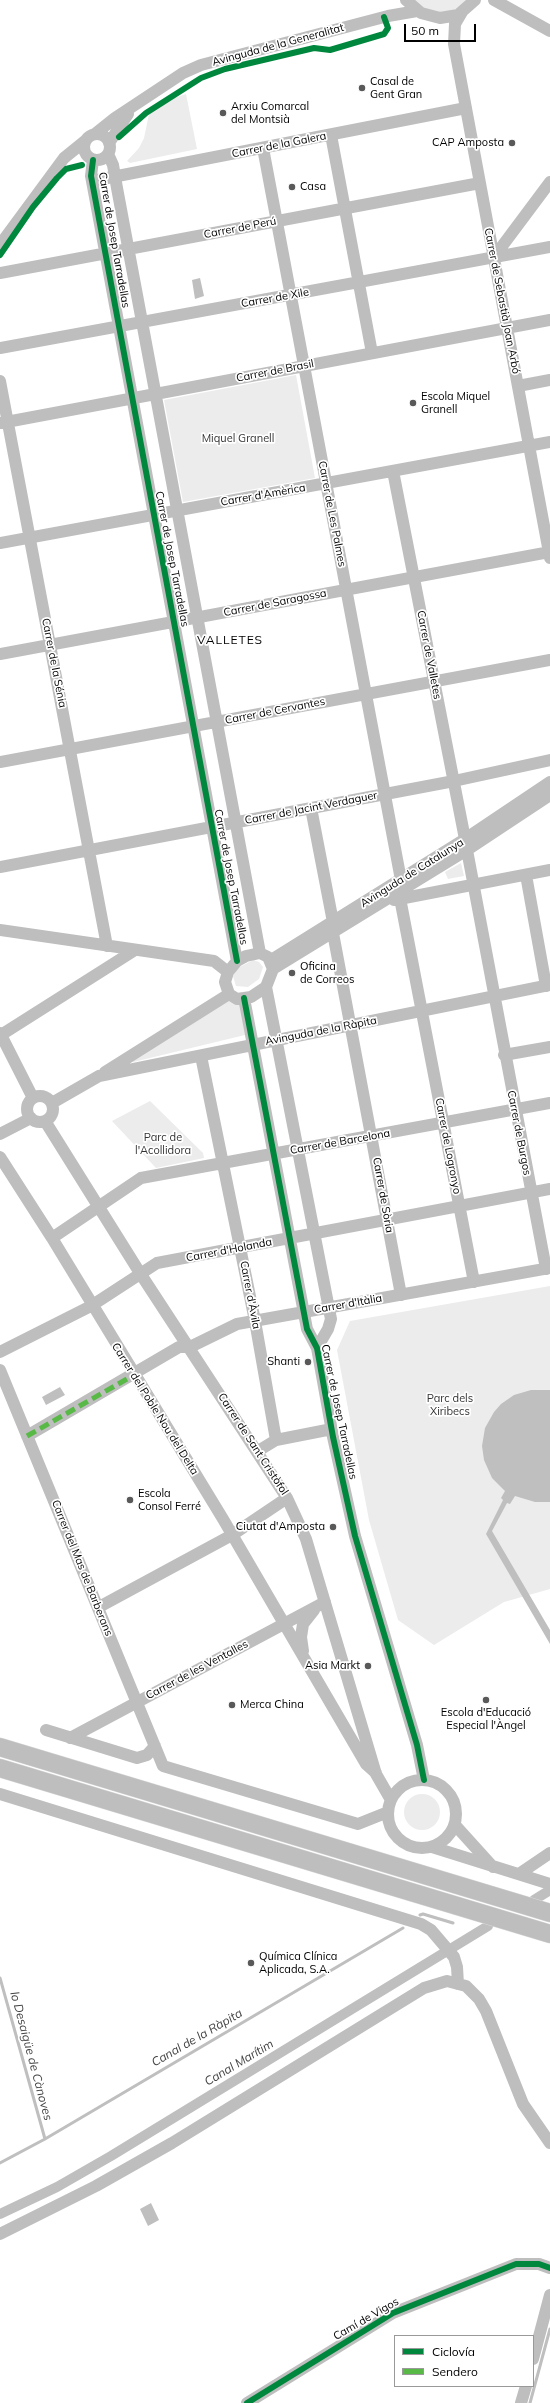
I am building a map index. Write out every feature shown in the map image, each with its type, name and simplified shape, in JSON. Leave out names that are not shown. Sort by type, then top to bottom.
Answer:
[{"type":"highway","points":[[0,1747],[550,1913]]},
{"type":"highway","points":[[0,1768],[550,1934]]},
{"type":"street","points":[[388,16],[399,0]]},
{"type":"street","points":[[406,0],[417,11],[435,18],[449,17],[462,12],[474,1],[493,4],[505,8]]},
{"type":"street","points":[[494,0],[505,8],[550,32]]},
{"type":"street","name":"Avinguda de la Generalitat","points":[[95,134],[115,118],[134,107],[183,73],[217,59],[388,16],[417,11]]},
{"type":"street","name":"Carrer de Sebastià Joan Arbó","points":[[462,12],[455,24],[454,44],[529,445],[545,500],[550,554]]},
{"type":"street","name":"Carrer de Sebastià Joan Arbó","points":[[435,18],[447,29],[454,44]]},
{"type":"street","name":"Avinguda de la Generalitat","points":[[108,148],[121,122],[134,107]]},
{"type":"street","name":"Carrer de la Galera","points":[[92,181],[466,108]]},
{"type":"street","points":[[0,245],[35,195],[58,166],[70,152],[95,134],[103,135],[108,148],[102,159],[90,158],[67,160],[58,166]]},
{"type":"street","points":[[331,135],[372,353]]},
{"type":"street","points":[[85,141],[84,151],[90,158]]},
{"type":"street","name":"Carrer de Josep Tarradellas","points":[[108,148],[115,176],[143,322],[237,822],[260,953]]},
{"type":"street","name":"Carrer de Les Palmes","points":[[263,148],[401,880]]},
{"type":"street","name":"Carrer de Josep Tarradellas","points":[[90,158],[92,181],[105,253],[237,961]]},
{"type":"street","points":[[494,257],[550,182]]},
{"type":"street","name":"Carrer de Perú","points":[[0,273],[480,183]]},
{"type":"street","name":"Carrer de Xile","points":[[0,348],[550,247]]},
{"type":"street","name":"Carrer de Brasil","points":[[4,422],[550,320]]},
{"type":"street","points":[[518,386],[550,380]]},
{"type":"street","name":"Carrer de la Sénia","points":[[0,381],[4,422],[30,538],[107,946]]},
{"type":"street","name":"Carrer d'Amèrica","points":[[0,543],[550,442]]},
{"type":"street","name":"Carrer de Valletes","points":[[393,470],[454,781],[493,997]]},
{"type":"street","name":"Carrer de Saragossa","points":[[0,654],[414,577],[550,554]]},
{"type":"street","name":"Carrer de Cervantes","points":[[0,762],[550,660]]},
{"type":"street","name":"Carrer de Jacint Verdaguer","points":[[0,867],[454,781],[550,760]]},
{"type":"street","name":"Avinguda de Catalunya","points":[[272,965],[333,927],[401,880],[466,845],[550,782]]},
{"type":"street","points":[[399,896],[466,845],[550,794]]},
{"type":"street","name":"Carrer de Sòria","points":[[311,808],[401,1295]]},
{"type":"street","points":[[333,927],[385,901],[399,896],[473,885],[550,870]]},
{"type":"street","points":[[526,875],[548,985]]},
{"type":"street","points":[[399,896],[422,1011]]},
{"type":"street","points":[[0,930],[214,961],[228,972]]},
{"type":"street","points":[[33,1098],[0,1034],[136,950]]},
{"type":"street","points":[[260,953],[272,965],[266,987],[251,997],[237,999],[229,994],[225,982],[228,972],[237,961],[246,956],[260,953]]},
{"type":"street","name":"Avinguda de la Ràpita","points":[[52,1103],[99,1076],[548,985]]},
{"type":"street","name":"Carrer de Josep Tarradellas","points":[[266,987],[315,1234],[330,1319],[328,1330],[317,1348]]},
{"type":"street","points":[[99,1076],[229,994]]},
{"type":"street","name":"Carrer de Burgos","points":[[493,997],[531,1193],[548,1269]]},
{"type":"street","name":"Carrer de Josep Tarradellas","points":[[244,998],[303,1312],[307,1329],[317,1348],[332,1429],[355,1536],[418,1745],[424,1780]]},
{"type":"street","name":"Carrer de Logronyo","points":[[422,1011],[474,1282]]},
{"type":"street","points":[[504,1055],[550,1047]]},
{"type":"street","name":"Carrer d'Àvila","points":[[201,1056],[255,1321],[276,1440]]},
{"type":"street","points":[[46,1097],[52,1103],[52,1116],[45,1121],[37,1122],[31,1118],[28,1108],[33,1098],[46,1097]]},
{"type":"street","name":"Carrer de Barcelona","points":[[52,1238],[141,1178],[550,1103]]},
{"type":"street","points":[[0,1134],[31,1118]]},
{"type":"street","name":"Carrer de Sant Cristòfol","points":[[45,1121],[140,1273],[258,1451],[287,1498],[306,1539],[376,1774],[391,1800]]},
{"type":"street","name":"Carrer del Poble Nou del Delta","points":[[0,1157],[52,1238],[91,1306],[232,1535],[366,1764],[376,1774]]},
{"type":"street","name":"Carrer d'Holanda","points":[[0,1352],[91,1306],[157,1263],[550,1189]]},
{"type":"street","name":"Carrer d'Itàlia","points":[[27,1436],[134,1375],[179,1347],[190,1347],[237,1324],[548,1269]]},
{"type":"street","name":"Carrer del Mas de Barberans","points":[[0,1370],[99,1607],[163,1766],[358,1824],[388,1812]]},
{"type":"street","points":[[258,1451],[276,1440],[332,1429]]},
{"type":"street","points":[[99,1607],[232,1535],[287,1498]]},
{"type":"street","name":"Carrer del Poble Nou del Delta","points":[[307,1662],[301,1637],[303,1624],[309,1614],[325,1602]]},
{"type":"street","name":"Carrer de les Ventalles","points":[[70,1738],[325,1602]]},
{"type":"street","points":[[91,1744],[89,1738],[92,1726]]},
{"type":"street","points":[[46,1730],[137,1758],[147,1755],[155,1746]]},
{"type":"street","points":[[432,1847],[442,1842],[450,1835],[455,1825],[457,1814],[451,1794],[434,1782],[424,1780],[404,1785],[391,1800],[388,1812],[392,1830],[397,1838],[414,1847],[432,1847],[550,1884]]},
{"type":"street","points":[[0,1794],[421,1924],[431,1930],[448,1949],[457,1967],[458,1984]]},
{"type":"street","points":[[455,1825],[494,1867]]},
{"type":"street","points":[[518,1874],[550,1854]]},
{"type":"street","points":[[0,2234],[96,2186],[172,2143],[424,1988],[447,1981],[458,1984],[474,1992],[486,2010],[523,2104],[550,2143]]},
{"type":"street","name":"Camí de Vigos","points":[[247,2403],[393,2313],[516,2264],[539,2264],[550,2268]]},
{"type":"street","points":[[534,2355],[550,2295]]},
{"type":"street","points":[[521,2403],[526,2387]]},
{"type":"green space","points":[[412,0],[470,0],[462,7],[446,14],[429,12]]},
{"type":"green space","points":[[186,94],[197,149],[130,163],[127,161],[139,148],[144,138],[149,114],[171,99]]},
{"type":"green space","name":"Miquel Granell","points":[[296,375],[315,478],[183,502],[164,400]]},
{"type":"green space","points":[[461,863],[464,876],[448,879],[445,872]]},
{"type":"green space","points":[[253,960],[259,962],[263,967],[259,979],[248,987],[236,986],[233,976],[238,968]]},
{"type":"green space","points":[[227,999],[241,1005],[245,1035],[125,1064]]},
{"type":"green space","name":"Parc de l'Acollidora","points":[[150,1101],[203,1153],[204,1158],[156,1168],[112,1121]]},
{"type":"green space","name":"Parc dels Xiribecs","points":[[550,1286],[550,1589],[504,1602],[434,1645],[398,1620],[369,1520],[337,1350],[350,1321]]},
{"type":"green space","points":[[422,1794],[432,1797],[437,1802],[440,1812],[437,1822],[432,1827],[422,1830],[412,1827],[407,1822],[404,1812],[407,1802],[412,1797]]},
{"type":"shaded area","points":[[200,278],[204,296],[195,299],[192,280]]},
{"type":"shaded area","points":[[60,1387],[65,1395],[46,1405],[42,1397]]},
{"type":"shaded area","points":[[531,1390],[550,1390],[550,1502],[535,1502],[515,1496],[510,1504],[507,1503],[492,1531],[550,1630],[550,1644],[486,1534],[503,1500],[501,1498],[505,1491],[492,1478],[484,1460],[482,1446],[485,1428],[494,1412],[501,1404],[514,1395]]},
{"type":"shaded area","points":[[151,2203],[159,2220],[148,2226],[140,2209]]},
{"type":"waterway","name":"Canal Marítim","points":[[534,1900],[550,1890]]},
{"type":"waterway","points":[[420,1915],[423,1914],[453,1923]]},
{"type":"waterway","name":"Canal Marítim","points":[[0,2214],[57,2187],[111,2156],[488,1926]]},
{"type":"waterway","name":"Canal de la Ràpita","points":[[0,2163],[45,2139],[403,1928]]},
{"type":"waterway","name":"lo Desaigüe de Cànoves","points":[[0,1978],[45,2139]]},
{"type":"waterway","points":[[530,2403],[550,2329]]},
{"type":"marked path","points":[[27,1436],[134,1375]]},
{"type":"cycle path","points":[[119,137],[146,113],[201,78],[225,69],[314,48],[330,50],[384,34],[388,28],[384,17]]},
{"type":"cycle path","points":[[93,160],[91,176],[237,961]]},
{"type":"cycle path","points":[[0,255],[33,207],[57,178],[66,169],[82,165]]},
{"type":"cycle path","points":[[244,998],[307,1329],[317,1348],[333,1437],[355,1536],[417,1745],[424,1780]]},
{"type":"cycle path","points":[[247,2403],[393,2313],[516,2264],[539,2264],[550,2268]]},
{"type":"place","name":"Casal de Gent Gran","points":[[362,88]]},
{"type":"place","name":"Arxiu Comarcal del Montsià","points":[[223,113]]},
{"type":"place","name":"CAP Amposta","points":[[512,143]]},
{"type":"place","name":"Casa","points":[[292,187]]},
{"type":"place","name":"Escola Miquel Granell","points":[[413,403]]},
{"type":"place","name":"Oficina de Correos","points":[[292,973]]},
{"type":"place","name":"Shanti","points":[[308,1362]]},
{"type":"place","name":"Escola Consol Ferré","points":[[130,1500]]},
{"type":"place","name":"Ciutat d'Amposta","points":[[333,1527]]},
{"type":"place","name":"Asia Markt","points":[[368,1666]]},
{"type":"place","name":"Escola d'Educació Especial l'Àngel","points":[[486,1700]]},
{"type":"place","name":"Merca China","points":[[232,1705]]},
{"type":"place","name":"Química Clínica Aplicada, S.A.","points":[[251,1963]]},
{"type":"district","name":"VALLETES","points":[[230,640]]}]
